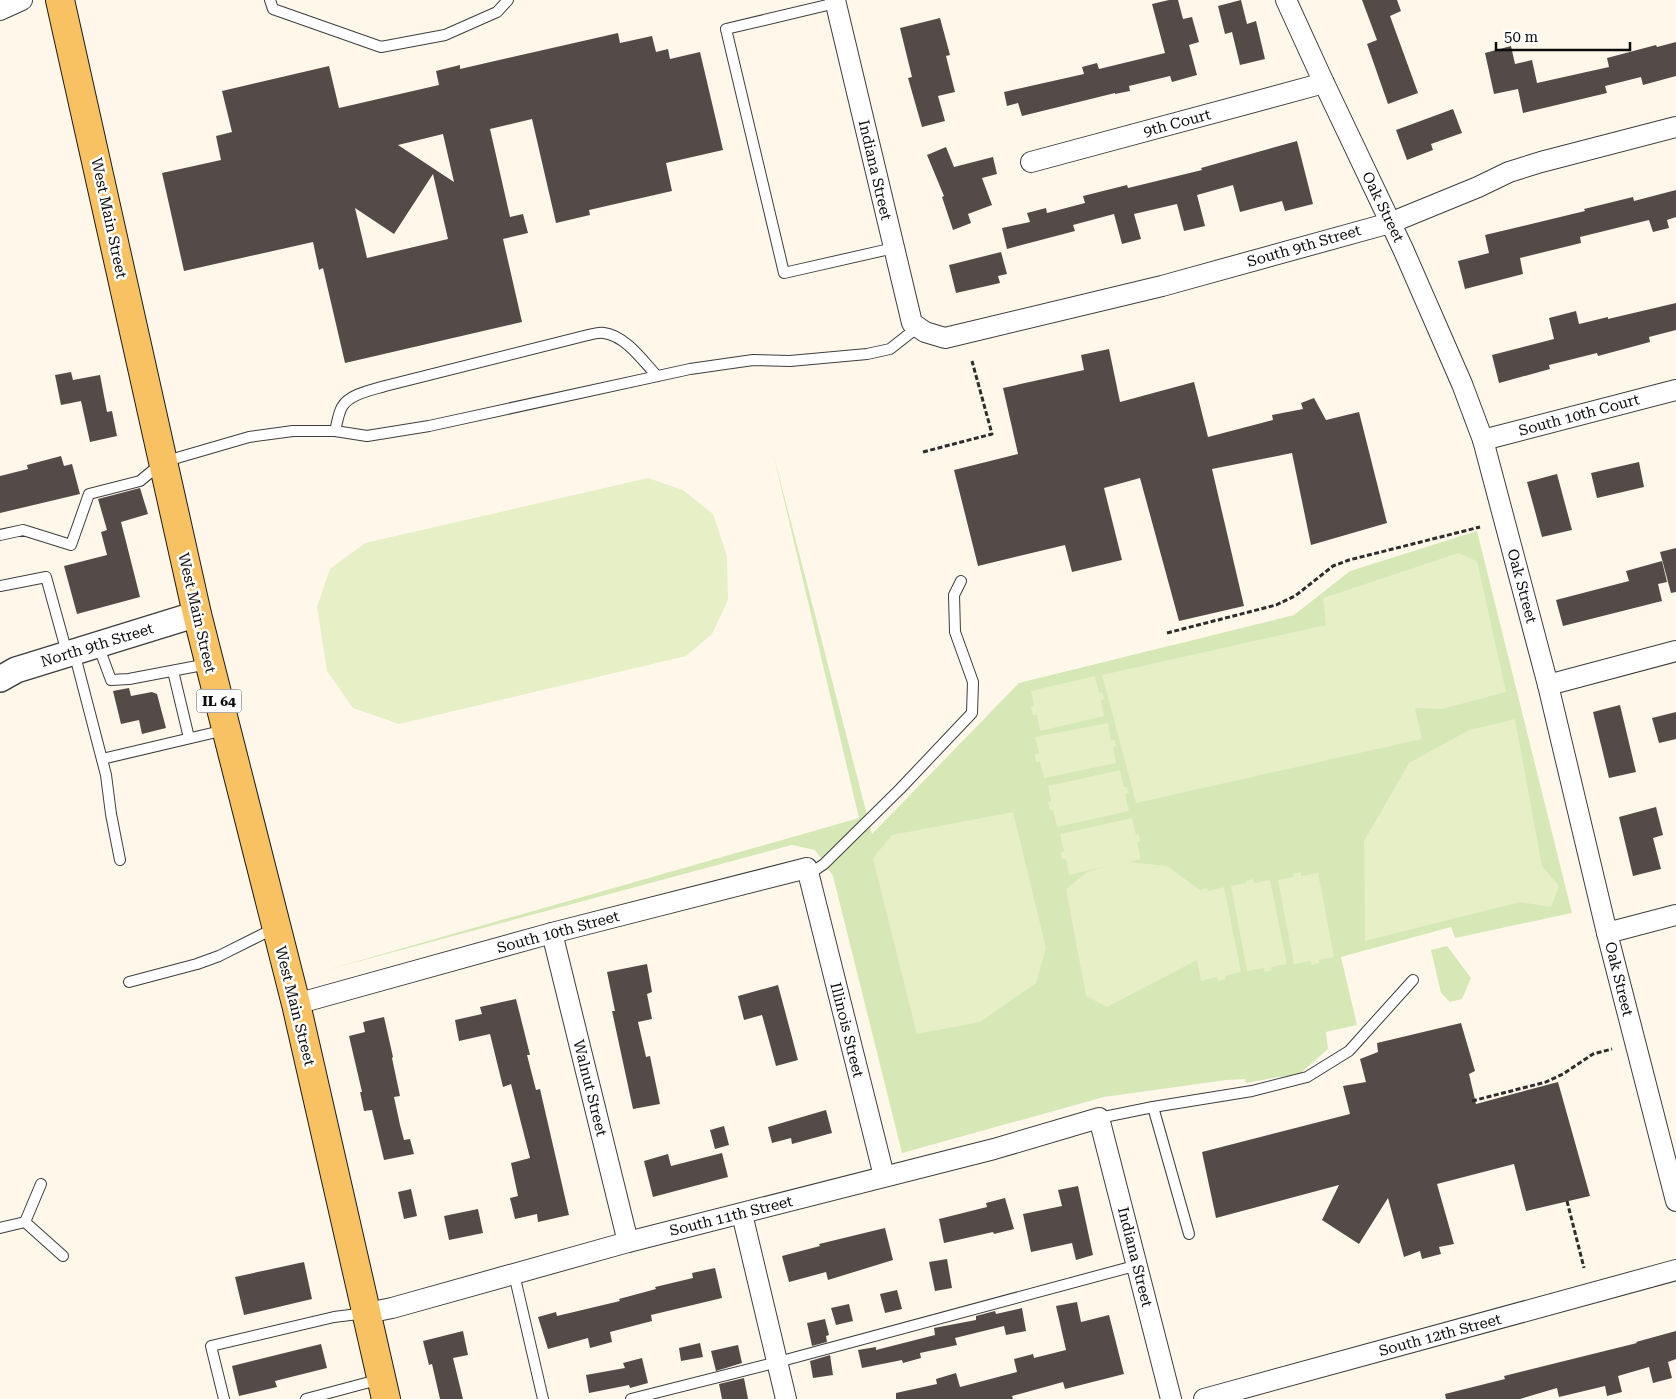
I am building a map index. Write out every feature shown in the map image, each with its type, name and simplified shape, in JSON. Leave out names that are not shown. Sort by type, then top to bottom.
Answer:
[{"type":"main road","name":"West Main Street","points":[[60,0],[197,614],[296,1004],[384,1389]]},
{"type":"street","points":[[0,10],[22,0]]},
{"type":"street","name":"Oak Street","points":[[1286,0],[1403,249],[1462,384],[1483,440],[1548,685],[1607,934],[1676,1201]]},
{"type":"street","name":"Indiana Street","points":[[835,2],[912,323],[922,330]]},
{"type":"street","name":"9th Court","points":[[1031,162],[1324,83]]},
{"type":"street","name":"South 9th Street","points":[[922,330],[946,338],[1162,286],[1390,223],[1509,172],[1676,127]]},
{"type":"street","name":"South 10th Court","points":[[1483,440],[1676,390]]},
{"type":"street","name":"North 9th Street","points":[[0,679],[16,670],[197,614]]},
{"type":"street","points":[[1548,685],[1676,651]]},
{"type":"street","name":"South 10th Street","points":[[296,1004],[552,933],[806,868],[809,879]]},
{"type":"street","name":"Illinois Street","points":[[809,879],[884,1176]]},
{"type":"street","points":[[1607,934],[1676,915]]},
{"type":"street","name":"Walnut Street","points":[[552,933],[628,1242]]},
{"type":"street","name":"Indiana Street","points":[[1097,1119],[1138,1265],[1171,1399]]},
{"type":"street","name":"South 11th Street","points":[[366,1313],[392,1308],[628,1242],[994,1149],[1097,1119]]},
{"type":"street","points":[[742,1214],[786,1399]]},
{"type":"street","name":"South 12th Street","points":[[1204,1399],[1676,1270]]},
{"type":"lane","points":[[270,0],[273,9],[381,46],[445,35],[497,12],[508,0]]},
{"type":"lane","points":[[835,2],[726,29],[784,273],[894,248]]},
{"type":"lane","points":[[0,535],[23,530],[71,545],[89,494],[140,481],[162,462],[249,437],[293,431],[335,431],[367,436],[429,426],[690,369],[753,360],[790,361],[867,354],[890,349],[922,330]]},
{"type":"lane","points":[[335,431],[342,406],[350,398],[385,386],[588,334],[603,332],[616,336],[635,351],[657,376]]},
{"type":"lane","points":[[0,586],[46,576],[102,759],[120,860]]},
{"type":"lane","points":[[809,879],[894,796],[972,713],[973,682],[955,632],[954,595],[962,581]]},
{"type":"lane","points":[[98,645],[111,680],[129,679],[209,664]]},
{"type":"lane","points":[[173,671],[190,738]]},
{"type":"lane","points":[[102,759],[226,730]]},
{"type":"lane","points":[[129,982],[197,964],[219,956],[276,928]]},
{"type":"lane","points":[[1097,1119],[1153,1106],[1252,1091],[1307,1077],[1348,1051],[1413,980]]},
{"type":"lane","points":[[1153,1106],[1189,1234]]},
{"type":"lane","points":[[25,1222],[41,1184]]},
{"type":"lane","points":[[0,1228],[25,1222]]},
{"type":"lane","points":[[25,1222],[63,1256]]},
{"type":"lane","points":[[631,1399],[778,1362],[1138,1265]]},
{"type":"lane","points":[[514,1274],[543,1399]]},
{"type":"lane","points":[[224,1399],[211,1346],[334,1317],[366,1313]]},
{"type":"lane","points":[[306,1399],[384,1389]]},
{"type":"path","points":[[923,452],[992,434],[972,361]]},
{"type":"path","points":[[1167,633],[1276,605],[1295,596],[1333,566],[1349,560],[1480,527]]},
{"type":"path","points":[[1472,1101],[1546,1082],[1563,1074],[1593,1054],[1612,1049]]},
{"type":"path","points":[[1567,1202],[1584,1268]]},
{"type":"green space","points":[[773,453],[872,834],[1019,683],[1294,615],[1350,571],[1477,531],[1572,913],[1455,938],[1451,927],[1341,957],[1357,1025],[1326,1032],[1328,1049],[1297,1076],[1278,1077],[1246,1083],[1245,1079],[1226,1080],[1104,1097],[902,1153],[833,876],[815,850],[792,845],[323,971],[859,818]]},
{"type":"green space","points":[[648,478],[683,490],[713,514],[727,556],[728,600],[712,634],[686,656],[399,724],[353,708],[327,671],[317,607],[330,569],[365,543]]},
{"type":"green space","points":[[1458,553],[1477,561],[1506,692],[1442,709],[1415,708],[1422,739],[1136,803],[1102,675],[1326,625],[1323,598]]},
{"type":"green space","points":[[1095,676],[1099,693],[1102,692],[1104,699],[1101,700],[1104,716],[1040,731],[1037,715],[1033,715],[1031,707],[1034,706],[1031,691]]},
{"type":"green space","points":[[1515,719],[1542,866],[1559,886],[1551,907],[1520,902],[1365,941],[1364,841],[1409,763],[1469,730]]},
{"type":"green space","points":[[1108,723],[1111,740],[1115,740],[1116,746],[1113,747],[1116,763],[1044,778],[1040,762],[1036,762],[1035,754],[1039,753],[1035,737]]},
{"type":"green space","points":[[1120,770],[1124,787],[1127,787],[1129,793],[1125,794],[1129,811],[1057,827],[1053,810],[1050,810],[1048,802],[1051,801],[1048,786]]},
{"type":"green space","points":[[1013,812],[1046,948],[1036,983],[980,1022],[917,1034],[873,858],[892,835]]},
{"type":"green space","points":[[1132,818],[1136,835],[1139,834],[1140,841],[1137,842],[1141,859],[1129,862],[1167,866],[1200,890],[1207,888],[1208,891],[1224,887],[1241,972],[1225,976],[1226,979],[1218,981],[1217,977],[1201,981],[1197,960],[1107,1007],[1086,996],[1066,889],[1087,872],[1108,866],[1069,875],[1066,859],[1062,859],[1061,852],[1064,851],[1060,834]]},
{"type":"green space","points":[[1301,872],[1301,876],[1318,873],[1334,957],[1319,960],[1319,963],[1312,965],[1311,961],[1294,964],[1278,880],[1293,877],[1293,874]]},
{"type":"green space","points":[[1253,879],[1254,883],[1270,880],[1287,964],[1271,967],[1272,970],[1265,972],[1264,968],[1247,971],[1231,886],[1246,883],[1246,881]]},
{"type":"green space","points":[[1447,946],[1471,978],[1462,999],[1450,1002],[1441,993],[1431,950]]},
{"type":"building","points":[[1178,0],[1183,19],[1192,17],[1199,42],[1189,45],[1197,75],[1172,82],[1170,76],[1129,86],[1130,91],[1022,116],[1018,103],[1007,106],[1004,92],[1084,74],[1082,67],[1097,63],[1099,69],[1165,53],[1152,4]]},
{"type":"building","points":[[1241,0],[1247,24],[1256,21],[1265,59],[1240,65],[1232,32],[1225,34],[1218,6]]},
{"type":"building","points":[[1362,0],[1397,0],[1401,11],[1390,16],[1418,93],[1388,104],[1367,44],[1377,40]]},
{"type":"building","points":[[940,18],[950,55],[946,56],[955,92],[938,96],[945,121],[922,127],[908,78],[912,77],[900,28]]},
{"type":"building","points":[[618,33],[620,43],[652,36],[656,52],[668,49],[670,59],[700,52],[723,150],[666,163],[672,191],[589,210],[590,215],[556,223],[532,119],[490,129],[510,217],[523,214],[528,233],[503,239],[522,322],[345,363],[323,268],[319,270],[313,242],[184,271],[162,173],[221,160],[216,136],[232,132],[222,91],[329,66],[339,108],[439,85],[436,71],[460,65],[460,69]],"holes":[[[443,134],[454,182],[398,145]],[[433,174],[448,239],[367,258],[355,208],[394,234]]]},
{"type":"building","points":[[1676,42],[1676,76],[1643,85],[1641,77],[1605,86],[1607,93],[1523,113],[1518,89],[1494,94],[1485,53],[1511,46],[1515,64],[1532,60],[1537,83],[1609,67],[1607,58],[1656,45],[1657,47]]},
{"type":"building","points":[[1453,109],[1462,133],[1431,144],[1433,150],[1407,160],[1396,130]]},
{"type":"building","points":[[1297,141],[1313,204],[1285,211],[1282,201],[1240,212],[1233,185],[1197,195],[1205,226],[1184,231],[1177,204],[1134,214],[1141,239],[1122,244],[1114,214],[1073,225],[1075,231],[1007,249],[1002,228],[1030,222],[1027,213],[1046,208],[1047,213],[1085,203],[1083,196],[1127,185],[1128,188],[1202,170],[1201,168]]},
{"type":"building","points":[[946,147],[954,167],[993,157],[997,174],[982,178],[992,205],[968,214],[971,223],[953,230],[942,197],[944,196],[927,155]]},
{"type":"building","points":[[1676,190],[1676,217],[1667,220],[1669,228],[1653,232],[1649,220],[1580,237],[1581,243],[1520,258],[1523,274],[1465,289],[1458,261],[1489,253],[1485,235],[1585,211],[1584,209],[1633,197],[1634,201]]},
{"type":"building","points":[[1001,252],[1007,274],[998,276],[1000,283],[956,293],[949,265]]},
{"type":"building","points":[[1676,303],[1676,330],[1649,337],[1650,342],[1598,356],[1597,353],[1549,365],[1550,369],[1499,383],[1492,355],[1554,339],[1549,318],[1576,311],[1579,324]]},
{"type":"building","points":[[1109,349],[1120,402],[1194,382],[1208,437],[1273,420],[1272,415],[1303,409],[1301,403],[1314,398],[1326,420],[1359,412],[1387,523],[1311,545],[1292,453],[1212,469],[1244,606],[1179,621],[1140,478],[1104,488],[1122,560],[1072,572],[1065,545],[978,566],[954,470],[1018,454],[1003,388],[1084,370],[1081,355]]},
{"type":"building","points":[[71,372],[73,380],[100,375],[107,412],[112,411],[117,436],[90,442],[81,401],[61,405],[55,375]]},
{"type":"building","points":[[61,456],[64,466],[72,464],[80,494],[0,513],[0,476],[28,469],[27,465]]},
{"type":"building","points":[[1639,462],[1644,487],[1597,498],[1591,473]]},
{"type":"building","points":[[1557,474],[1572,530],[1542,537],[1527,482]]},
{"type":"building","points":[[140,488],[148,514],[121,522],[140,597],[77,614],[64,566],[107,555],[101,532],[107,530],[98,499]]},
{"type":"building","points":[[1676,548],[1676,592],[1671,593],[1660,552]]},
{"type":"building","points":[[1662,561],[1667,582],[1658,584],[1662,601],[1563,626],[1556,600],[1629,581],[1626,571]]},
{"type":"building","points":[[129,688],[131,696],[152,692],[157,694],[166,728],[142,734],[139,720],[121,724],[113,691]]},
{"type":"building","points":[[1620,705],[1636,772],[1609,778],[1593,712]]},
{"type":"building","points":[[1676,712],[1676,739],[1659,743],[1652,718]]},
{"type":"building","points":[[1656,807],[1663,835],[1653,838],[1661,869],[1633,876],[1619,817]]},
{"type":"building","points":[[647,964],[652,992],[647,994],[652,1019],[638,1022],[646,1057],[650,1056],[660,1104],[633,1109],[612,1011],[615,1011],[607,972]]},
{"type":"building","points":[[778,985],[798,1060],[776,1066],[762,1015],[744,1020],[738,996]]},
{"type":"building","points":[[516,999],[530,1055],[527,1055],[536,1090],[540,1089],[569,1215],[538,1222],[537,1214],[515,1219],[510,1198],[518,1196],[511,1163],[530,1158],[511,1084],[503,1087],[490,1034],[459,1041],[455,1020],[482,1014],[480,1007]]},
{"type":"building","points":[[384,1017],[400,1096],[394,1097],[400,1125],[404,1140],[410,1139],[414,1154],[384,1160],[372,1110],[364,1111],[360,1092],[362,1092],[349,1036],[365,1032],[363,1022]]},
{"type":"building","points":[[1461,1023],[1475,1071],[1469,1074],[1476,1104],[1558,1082],[1590,1196],[1526,1211],[1514,1164],[1437,1184],[1454,1244],[1439,1247],[1441,1254],[1422,1259],[1420,1251],[1404,1257],[1388,1198],[1359,1244],[1322,1220],[1339,1185],[1216,1218],[1202,1152],[1350,1114],[1343,1086],[1366,1082],[1360,1059],[1378,1052],[1377,1043]]},
{"type":"building","points":[[826,1110],[832,1133],[792,1144],[791,1138],[772,1143],[768,1127]]},
{"type":"building","points":[[724,1126],[729,1145],[715,1149],[710,1130]]},
{"type":"building","points":[[722,1153],[728,1177],[653,1197],[644,1161],[668,1154],[671,1166]]},
{"type":"building","points":[[1078,1186],[1093,1255],[1076,1260],[1072,1243],[1031,1252],[1023,1214],[1062,1206],[1058,1190]]},
{"type":"building","points":[[411,1189],[417,1216],[404,1219],[398,1192]]},
{"type":"building","points":[[1005,1198],[1014,1229],[944,1243],[939,1219],[987,1207],[986,1203]]},
{"type":"building","points":[[478,1209],[483,1233],[449,1240],[444,1216]]},
{"type":"building","points":[[885,1228],[893,1260],[828,1280],[826,1272],[789,1282],[782,1256],[820,1246],[819,1244]]},
{"type":"building","points":[[947,1259],[952,1288],[935,1291],[929,1262]]},
{"type":"building","points":[[304,1262],[312,1299],[244,1315],[235,1277]]},
{"type":"building","points":[[715,1268],[722,1298],[651,1315],[652,1321],[610,1332],[612,1342],[590,1348],[588,1338],[548,1349],[538,1317],[556,1312],[557,1316],[620,1301],[619,1299],[656,1289],[655,1287],[693,1278],[692,1273]]},
{"type":"building","points":[[897,1290],[902,1309],[885,1313],[880,1294]]},
{"type":"building","points":[[1077,1302],[1081,1322],[1109,1315],[1124,1374],[1065,1389],[1063,1382],[1012,1396],[1013,1399],[896,1399],[896,1393],[937,1384],[936,1379],[956,1373],[960,1387],[1017,1372],[1014,1359],[1033,1354],[1034,1358],[1066,1350],[1056,1306]]},
{"type":"building","points":[[849,1304],[853,1321],[836,1325],[831,1308]]},
{"type":"building","points":[[1022,1308],[1026,1331],[1006,1335],[1004,1326],[955,1338],[957,1345],[920,1353],[921,1358],[903,1363],[902,1360],[862,1368],[858,1350],[876,1347],[876,1350],[935,1335],[934,1328],[976,1320],[976,1316],[995,1311],[996,1314]]},
{"type":"building","points":[[825,1319],[829,1335],[826,1336],[827,1342],[812,1346],[807,1323]]},
{"type":"building","points":[[463,1331],[468,1355],[453,1358],[463,1399],[440,1399],[432,1364],[429,1365],[423,1341]]},
{"type":"building","points":[[1676,1331],[1676,1359],[1668,1362],[1672,1378],[1653,1383],[1649,1367],[1618,1376],[1622,1392],[1607,1396],[1605,1386],[1559,1397],[1557,1388],[1520,1399],[1446,1399],[1445,1394],[1505,1379],[1504,1376],[1637,1343]]},
{"type":"building","points":[[700,1343],[703,1357],[681,1361],[679,1348]]},
{"type":"building","points":[[321,1344],[327,1368],[275,1381],[277,1387],[239,1396],[232,1366]]},
{"type":"building","points":[[738,1345],[742,1363],[716,1371],[711,1351]]},
{"type":"building","points":[[830,1355],[833,1375],[813,1378],[810,1361]]},
{"type":"building","points":[[642,1358],[648,1383],[630,1388],[629,1385],[589,1393],[586,1375],[625,1368],[623,1363]]},
{"type":"building","points":[[744,1378],[748,1399],[722,1399],[719,1384]]}]
